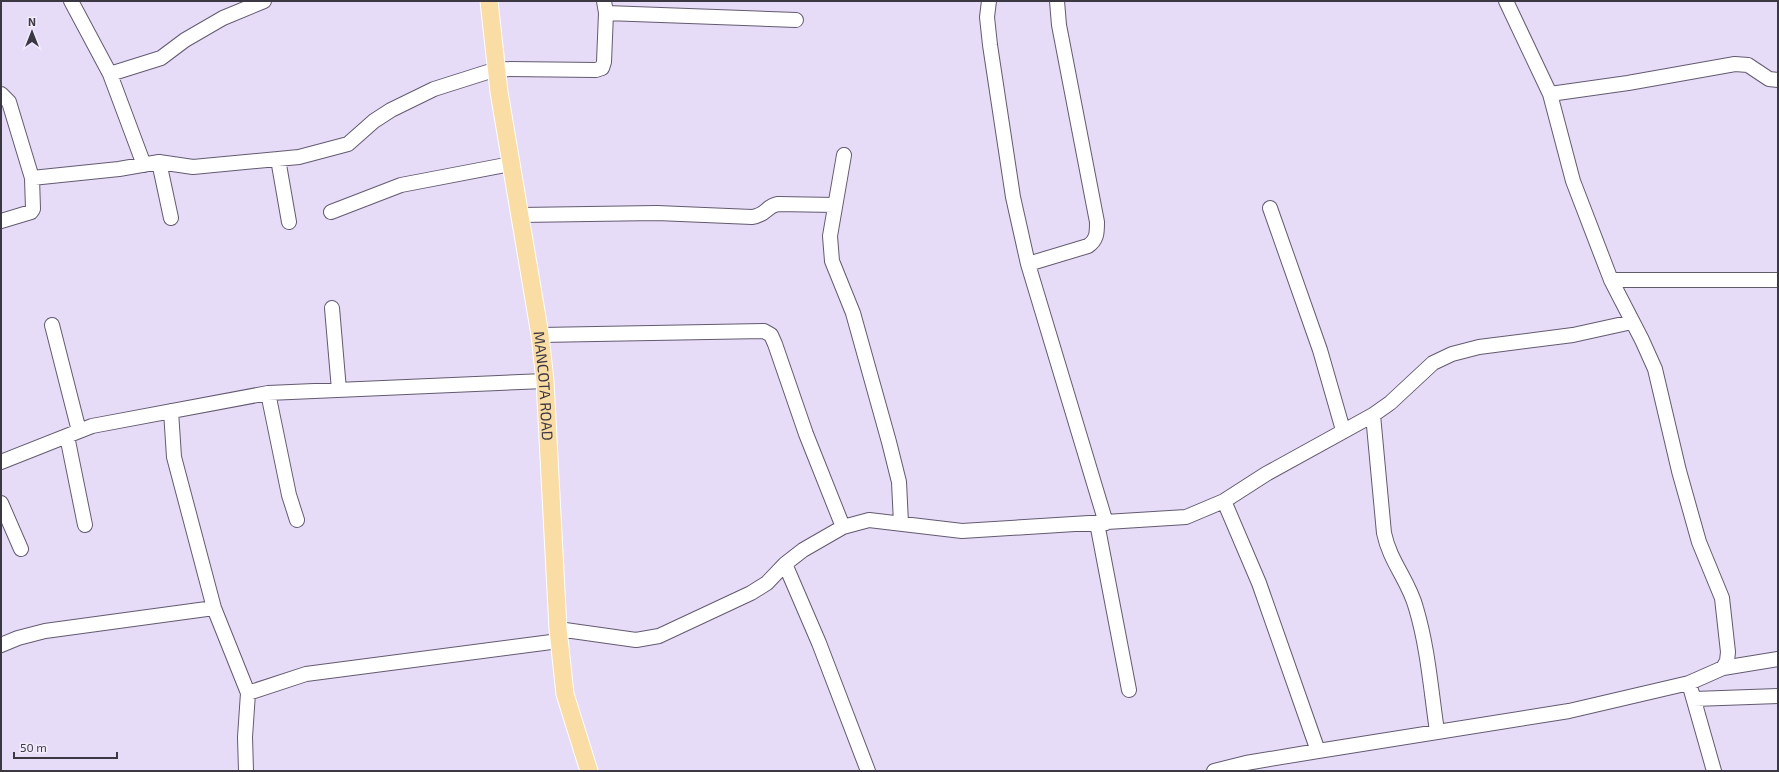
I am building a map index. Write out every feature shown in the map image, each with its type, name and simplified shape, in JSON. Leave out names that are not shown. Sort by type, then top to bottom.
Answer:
[{"type":"main road","name":"MANCOTA ROAD","points":[[489,1],[511,164],[540,334],[545,381],[559,635],[565,694],[589,771]]},
{"type":"street","points":[[71,1],[110,74],[144,164]]},
{"type":"street","points":[[110,74],[161,58],[185,40],[223,18],[264,1]]},
{"type":"street","points":[[989,1],[987,17],[990,45],[1013,197],[1028,264],[1101,523],[1129,690]]},
{"type":"street","points":[[1028,264],[1088,246],[1094,242],[1097,234],[1097,222],[1059,25],[1057,1]]},
{"type":"street","points":[[1506,1],[1550,94],[1573,181],[1611,280],[1655,369],[1679,471],[1699,542],[1722,598],[1728,652],[1727,661],[1724,668]]},
{"type":"street","points":[[32,178],[159,162],[193,167],[299,157],[348,144],[374,121],[391,110],[434,89],[497,69],[596,70],[602,68],[604,62],[605,7],[796,20]]},
{"type":"street","points":[[1550,94],[1628,84],[1735,64],[1748,65],[1769,79],[1778,80]]},
{"type":"street","points":[[1,94],[9,102],[32,178],[33,209],[31,212],[1,221]]},
{"type":"street","points":[[844,155],[830,236],[832,261],[855,320],[889,442],[899,482],[901,523]]},
{"type":"street","points":[[278,159],[289,222]]},
{"type":"street","points":[[159,162],[171,218]]},
{"type":"street","points":[[331,212],[401,186],[511,164]]},
{"type":"street","points":[[520,215],[657,213],[752,217],[764,214],[770,206],[778,204],[835,205]]},
{"type":"street","points":[[1270,208],[1320,350],[1343,430]]},
{"type":"street","points":[[1611,280],[1778,280]]},
{"type":"street","points":[[332,308],[339,390]]},
{"type":"street","points":[[248,693],[306,674],[559,635],[636,640],[659,636],[751,593],[767,583],[785,564],[803,550],[843,527],[869,520],[962,530],[1186,517],[1224,501],[1266,474],[1343,430],[1373,415],[1390,403],[1433,363],[1452,354],[1479,347],[1573,334],[1632,322]]},
{"type":"street","points":[[52,325],[73,433],[85,525]]},
{"type":"street","points":[[540,334],[764,331],[771,335],[806,434],[843,527]]},
{"type":"street","points":[[1,462],[92,426],[268,393],[545,381]]},
{"type":"street","points":[[268,393],[289,495],[297,520]]},
{"type":"street","points":[[171,411],[174,457],[214,608],[248,693],[245,737],[246,771]]},
{"type":"street","points":[[1373,415],[1384,533],[1388,549],[1409,588],[1416,607],[1437,731]]},
{"type":"street","points":[[1224,501],[1260,583],[1318,751]]},
{"type":"street","points":[[1,503],[21,549]]},
{"type":"street","points":[[785,564],[819,644],[868,771]]},
{"type":"street","points":[[1,646],[18,638],[44,631],[214,608]]},
{"type":"street","points":[[1214,771],[1247,767],[1318,751],[1569,711],[1690,682],[1724,668],[1778,659]]},
{"type":"street","points":[[1690,682],[1714,771]]},
{"type":"street","points":[[1694,699],[1778,696]]}]
